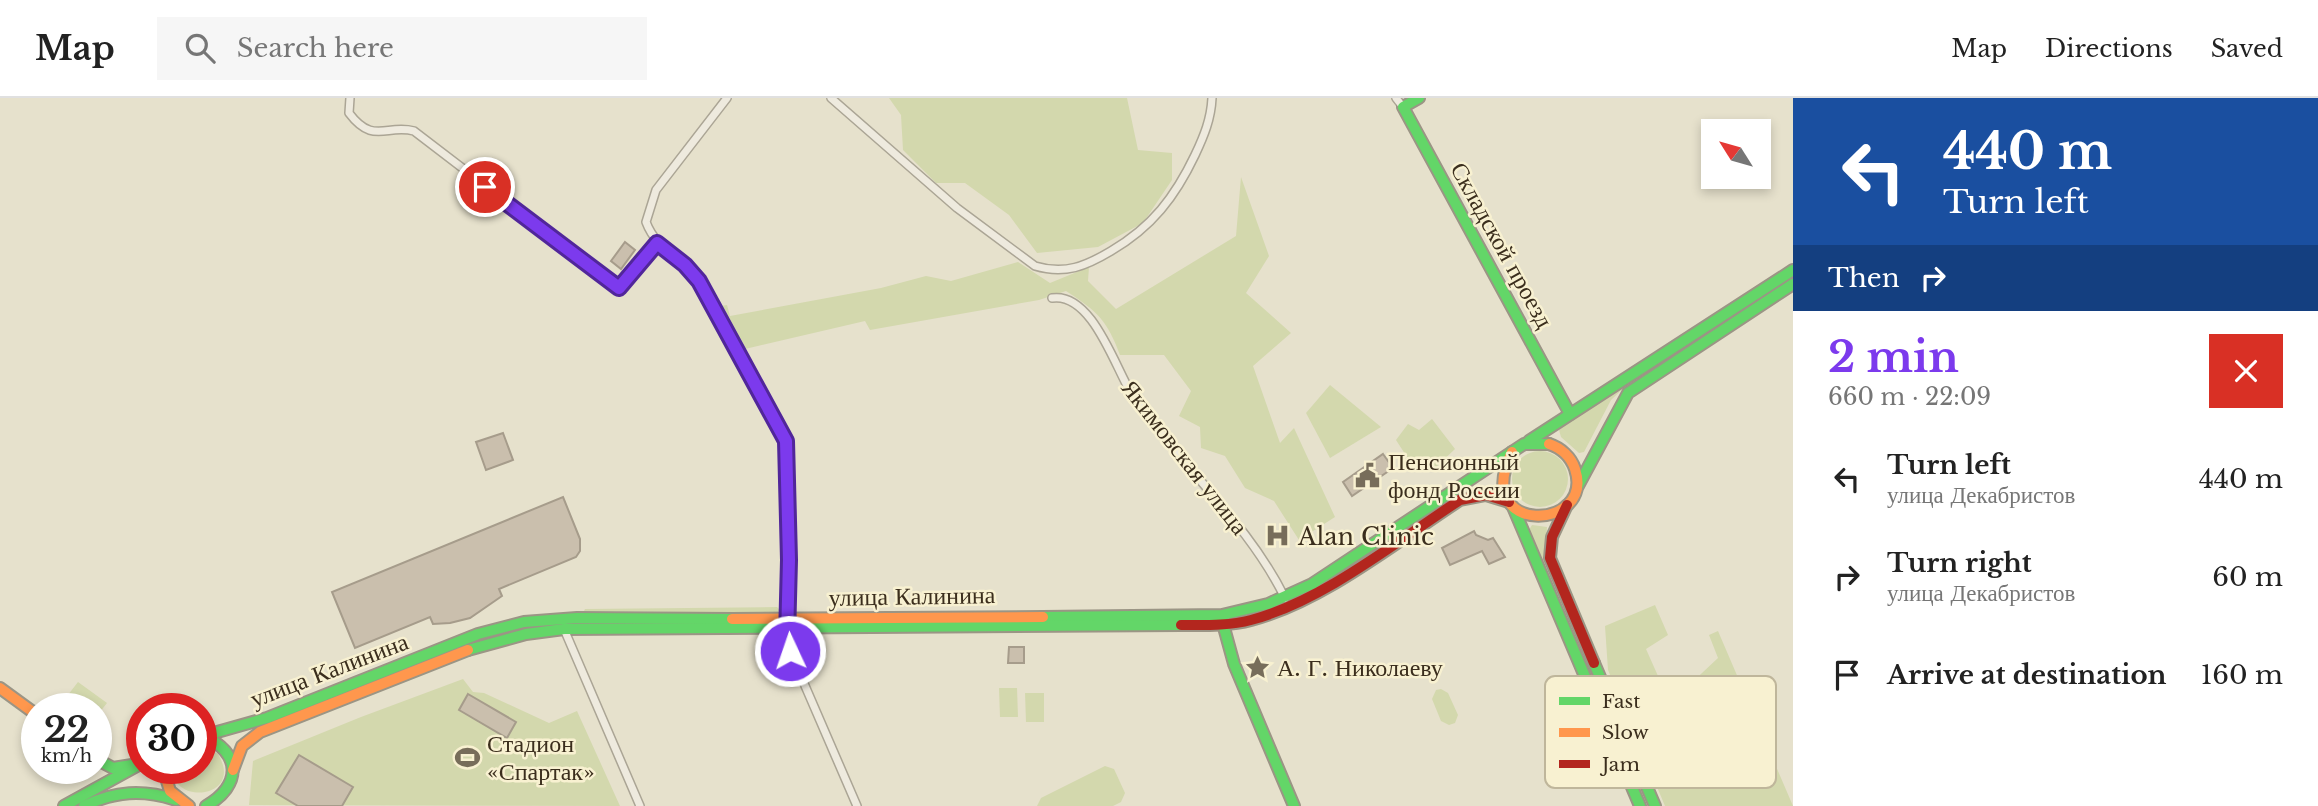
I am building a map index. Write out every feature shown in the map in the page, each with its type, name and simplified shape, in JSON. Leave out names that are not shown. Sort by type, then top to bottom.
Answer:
[{"type":"main road","points":[[1399,103],[1419,98]]},
{"type":"main road","name":"Складской проезд","points":[[1399,103],[1570,414]]},
{"type":"main road","points":[[1585,676],[1504,492],[1502,476],[1513,452],[1793,270]]},
{"type":"main road","points":[[1600,676],[1550,558],[1552,537],[1628,393],[1793,284]]},
{"type":"main road","points":[[1511,504],[1526,514],[1542,517],[1557,512],[1572,497],[1576,473],[1565,452],[1548,442],[1524,444]]},
{"type":"main road","name":"улица Калинина","points":[[1222,619],[1285,599],[1312,584],[1513,452]]},
{"type":"main road","name":"улица Калинина","points":[[228,790],[242,746],[260,732],[482,645],[526,634],[564,629],[788,624],[1222,619],[1248,621],[1288,608],[1325,588],[1461,500],[1486,495],[1511,504]]},
{"type":"main road","name":"улица Калинина","points":[[217,732],[267,718],[478,634],[524,622],[576,618],[788,624]]},
{"type":"main road","points":[[1222,619],[1234,664],[1294,806]]},
{"type":"main road","points":[[0,688],[21,703]]},
{"type":"main road","points":[[217,744],[222,746],[231,760],[233,770]]},
{"type":"main road","points":[[64,806],[126,772]]},
{"type":"main road","points":[[97,788],[99,784]]},
{"type":"main road","points":[[166,784],[176,800]]},
{"type":"main road","points":[[1633,788],[1640,806]]},
{"type":"main road","points":[[1647,788],[1655,806]]},
{"type":"main road","points":[[84,806],[108,795],[133,790],[153,792],[189,806]]},
{"type":"main road","points":[[206,806],[228,790]]},
{"type":"main road","points":[[228,790],[230,806]]},
{"type":"street","points":[[350,98],[349,113],[370,131],[414,131],[619,288],[657,243]]},
{"type":"street","points":[[727,98],[656,190],[646,222],[657,243],[694,274],[719,315],[786,441],[790,651],[856,806]]},
{"type":"street","points":[[831,98],[957,208],[1035,266],[1065,271],[1081,267],[1135,237],[1164,209],[1182,183],[1205,134],[1212,98]]},
{"type":"street","name":"Якимовская улица","points":[[1052,298],[1063,296],[1073,302],[1100,330],[1117,370],[1142,410],[1225,507],[1265,560],[1285,599]]},
{"type":"street","points":[[564,629],[640,806]]},
{"type":"green space","points":[[889,98],[1127,98],[1138,150],[1172,153],[1172,180],[1143,223],[1098,247],[1037,253],[1009,215],[965,183],[936,183],[903,150],[901,115]]},
{"type":"green space","points":[[1241,177],[1269,256],[1246,293],[1291,333],[1253,366],[1280,443],[1294,428],[1335,517],[1299,540],[1274,501],[1245,488],[1225,456],[1201,448],[1200,427],[1179,416],[1191,391],[1164,355],[1120,355],[1106,325],[1086,305],[1066,291],[1039,300],[870,330],[865,321],[745,349],[721,306],[727,305],[730,316],[881,288],[926,276],[951,281],[1018,262],[1050,283],[1089,267],[1088,281],[1116,309],[1236,236]]},
{"type":"green space","points":[[1629,383],[1611,400],[1584,452],[1579,453],[1561,437],[1559,430],[1565,424]]},
{"type":"green space","points":[[1330,385],[1381,427],[1330,458],[1306,413]]},
{"type":"green space","points":[[1432,419],[1455,449],[1435,468],[1407,457],[1396,440],[1408,424],[1419,430]]},
{"type":"green space","points":[[1534,451],[1546,451],[1556,455],[1564,463],[1568,479],[1564,495],[1556,503],[1546,507],[1534,507],[1524,503],[1516,495],[1512,485],[1512,473],[1516,463],[1524,455]]},
{"type":"green space","points":[[1532,525],[1547,527],[1545,563],[1593,676],[1590,676],[1529,530]]},
{"type":"green space","points":[[1655,605],[1668,635],[1646,649],[1658,676],[1611,676],[1605,626]]},
{"type":"green space","points":[[777,607],[780,610],[777,613],[584,611],[585,609]]},
{"type":"green space","points":[[1718,631],[1737,676],[1699,676],[1718,658],[1709,635]]},
{"type":"green space","points":[[463,679],[473,692],[484,693],[549,723],[577,711],[620,806],[249,805],[253,761]]},
{"type":"green space","points":[[78,682],[93,693],[70,693]]},
{"type":"green space","points":[[999,688],[1017,688],[1018,717],[1000,717]]},
{"type":"green space","points":[[1441,689],[1448,693],[1458,715],[1455,723],[1449,725],[1441,721],[1432,699],[1436,690]]},
{"type":"green space","points":[[1025,693],[1044,693],[1044,722],[1026,722]]},
{"type":"green space","points":[[218,754],[224,769],[222,781],[215,788],[205,792],[193,792],[179,784],[217,784]]},
{"type":"green space","points":[[1105,766],[1114,769],[1125,793],[1121,802],[1113,806],[1037,806],[1041,798]]},
{"type":"green space","points":[[1776,766],[1793,806],[1665,806],[1657,788],[1776,788]]},
{"type":"building","points":[[625,242],[635,250],[621,269],[611,261]]},
{"type":"building","points":[[503,433],[513,460],[486,470],[476,442]]},
{"type":"building","name":"Пенсионный фонд России","points":[[1383,454],[1393,468],[1352,496],[1343,482]]},
{"type":"building","points":[[563,497],[580,539],[580,551],[576,557],[499,589],[502,596],[470,618],[433,624],[430,617],[355,648],[332,592]]},
{"type":"building","points":[[1474,531],[1476,535],[1488,540],[1493,538],[1505,557],[1489,564],[1482,551],[1450,565],[1442,548]]},
{"type":"building","points":[[1009,647],[1024,647],[1024,663],[1008,663]]},
{"type":"building","points":[[468,694],[516,722],[507,738],[459,710]]},
{"type":"building","points":[[299,755],[353,787],[342,806],[298,806],[276,793]]},
{"type":"traffic: fast","points":[[1419,98],[1403,107],[1570,414]]},
{"type":"traffic: fast","points":[[1529,441],[1793,270]]},
{"type":"traffic: fast","points":[[1578,486],[1628,393],[1793,284]]},
{"type":"traffic: fast","points":[[1043,617],[1222,615],[1268,604],[1312,584],[1524,444],[1549,444]]},
{"type":"traffic: fast","points":[[1513,507],[1585,676]]},
{"type":"traffic: fast","points":[[217,732],[267,718],[478,634],[524,622],[577,618],[732,619]]},
{"type":"traffic: fast","points":[[1223,624],[1234,664],[1294,806]]},
{"type":"traffic: fast","points":[[468,650],[526,634],[564,629],[1181,625]]},
{"type":"traffic: fast","points":[[1594,663],[1600,676]]},
{"type":"traffic: fast","points":[[206,806],[226,789],[233,770],[231,760],[217,744]]},
{"type":"traffic: fast","points":[[112,767],[126,766]]},
{"type":"traffic: fast","points":[[64,806],[126,772]]},
{"type":"traffic: fast","points":[[1632,788],[1640,806]]},
{"type":"traffic: fast","points":[[1647,788],[1655,806]]},
{"type":"traffic: fast","points":[[84,806],[107,797],[129,793],[152,794],[176,800]]},
{"type":"traffic: slow","points":[[1512,452],[1504,480],[1507,499],[1519,511],[1536,516],[1553,513],[1568,504],[1577,490],[1575,469],[1571,461],[1549,444]]},
{"type":"traffic: slow","points":[[732,619],[1043,617]]},
{"type":"traffic: slow","points":[[233,770],[242,746],[260,732],[468,650]]},
{"type":"traffic: slow","points":[[0,688],[21,703]]},
{"type":"traffic: slow","points":[[168,784],[170,791],[189,806]]},
{"type":"traffic: jam","points":[[1181,625],[1234,623],[1278,611],[1359,568],[1460,500],[1486,495],[1509,502]]},
{"type":"traffic: jam","points":[[1567,505],[1552,537],[1550,558],[1594,663]]},
{"type":"place","name":"Пенсионный фонд России","points":[[1368,475]]},
{"type":"place","name":"Alan Clinic","points":[[1278,536]]},
{"type":"place","name":"А. Г. Николаеву","points":[[1257,667]]},
{"type":"place","name":"Стадион «Спартак»","points":[[467,757]]},
{"type":"route","points":[[485,187],[619,288],[657,243],[685,265],[699,281],[786,441],[789,560],[787,638],[790,651]]}]
